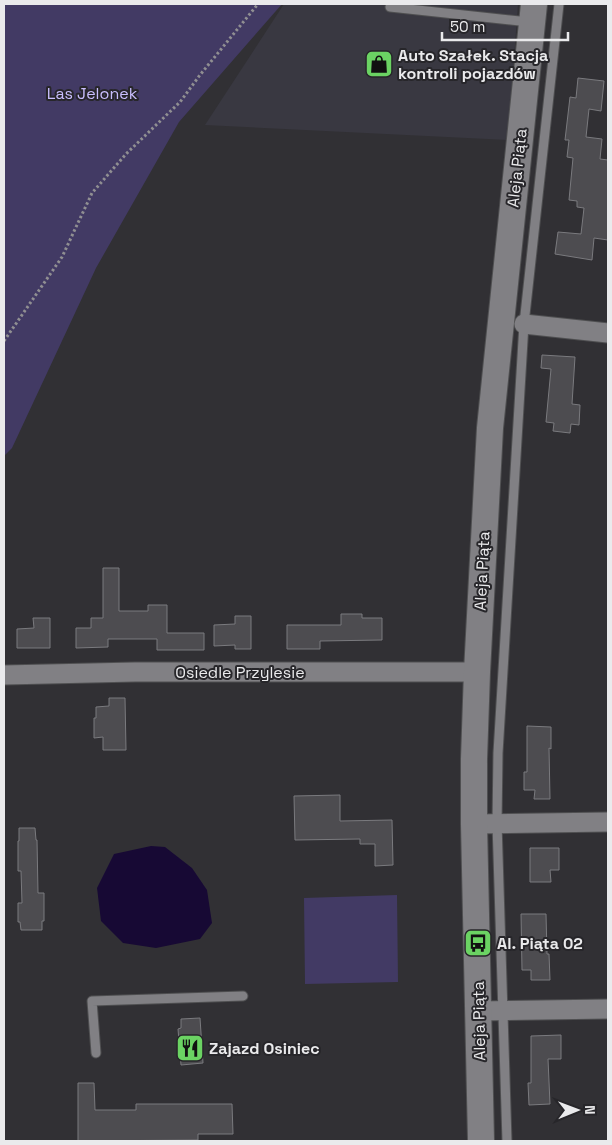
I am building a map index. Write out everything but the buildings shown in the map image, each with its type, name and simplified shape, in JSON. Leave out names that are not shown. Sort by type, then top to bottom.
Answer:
[{"type":"street","name":"Aleja Piąta","points":[[481,1141],[491,1010],[486,824],[474,759],[477,672],[490,428],[533,13]]},
{"type":"street","points":[[524,324],[608,332]]},
{"type":"street","name":"Osiedle Przylesie","points":[[4,675],[135,672],[477,672]]},
{"type":"street","points":[[486,824],[608,822]]},
{"type":"street","points":[[491,1010],[608,1008]]},
{"type":"lane","points":[[486,824],[498,743],[524,324],[559,4]]},
{"type":"lane","points":[[390,7],[533,13]]},
{"type":"lane","points":[[96,1053],[92,1001],[243,996]]},
{"type":"lane","points":[[491,1010],[507,1141]]},
{"type":"path","points":[[4,341],[62,257],[92,193],[126,154],[180,102],[258,4]]},
{"type":"shaded area","name":"Auto Szałek. Stacja kontroli pojazdów","points":[[284,4],[518,4],[508,140],[205,125]]},
{"type":"shaded area","points":[[151,846],[165,847],[192,868],[207,890],[212,923],[200,939],[156,948],[123,943],[101,921],[97,888],[114,854]]},
{"type":"green space","name":"Las Jelonek","points":[[4,4],[282,4],[179,122],[96,268],[12,448],[4,456]]},
{"type":"green space","points":[[397,895],[398,982],[305,984],[304,898]]},
{"type":"place","name":"Auto Szałek. Stacja kontroli pojazdów","points":[[379,64]]},
{"type":"place","name":"Al. Piąta 02","points":[[478,943]]},
{"type":"place","name":"Zajazd Osiniec","points":[[190,1048]]}]
